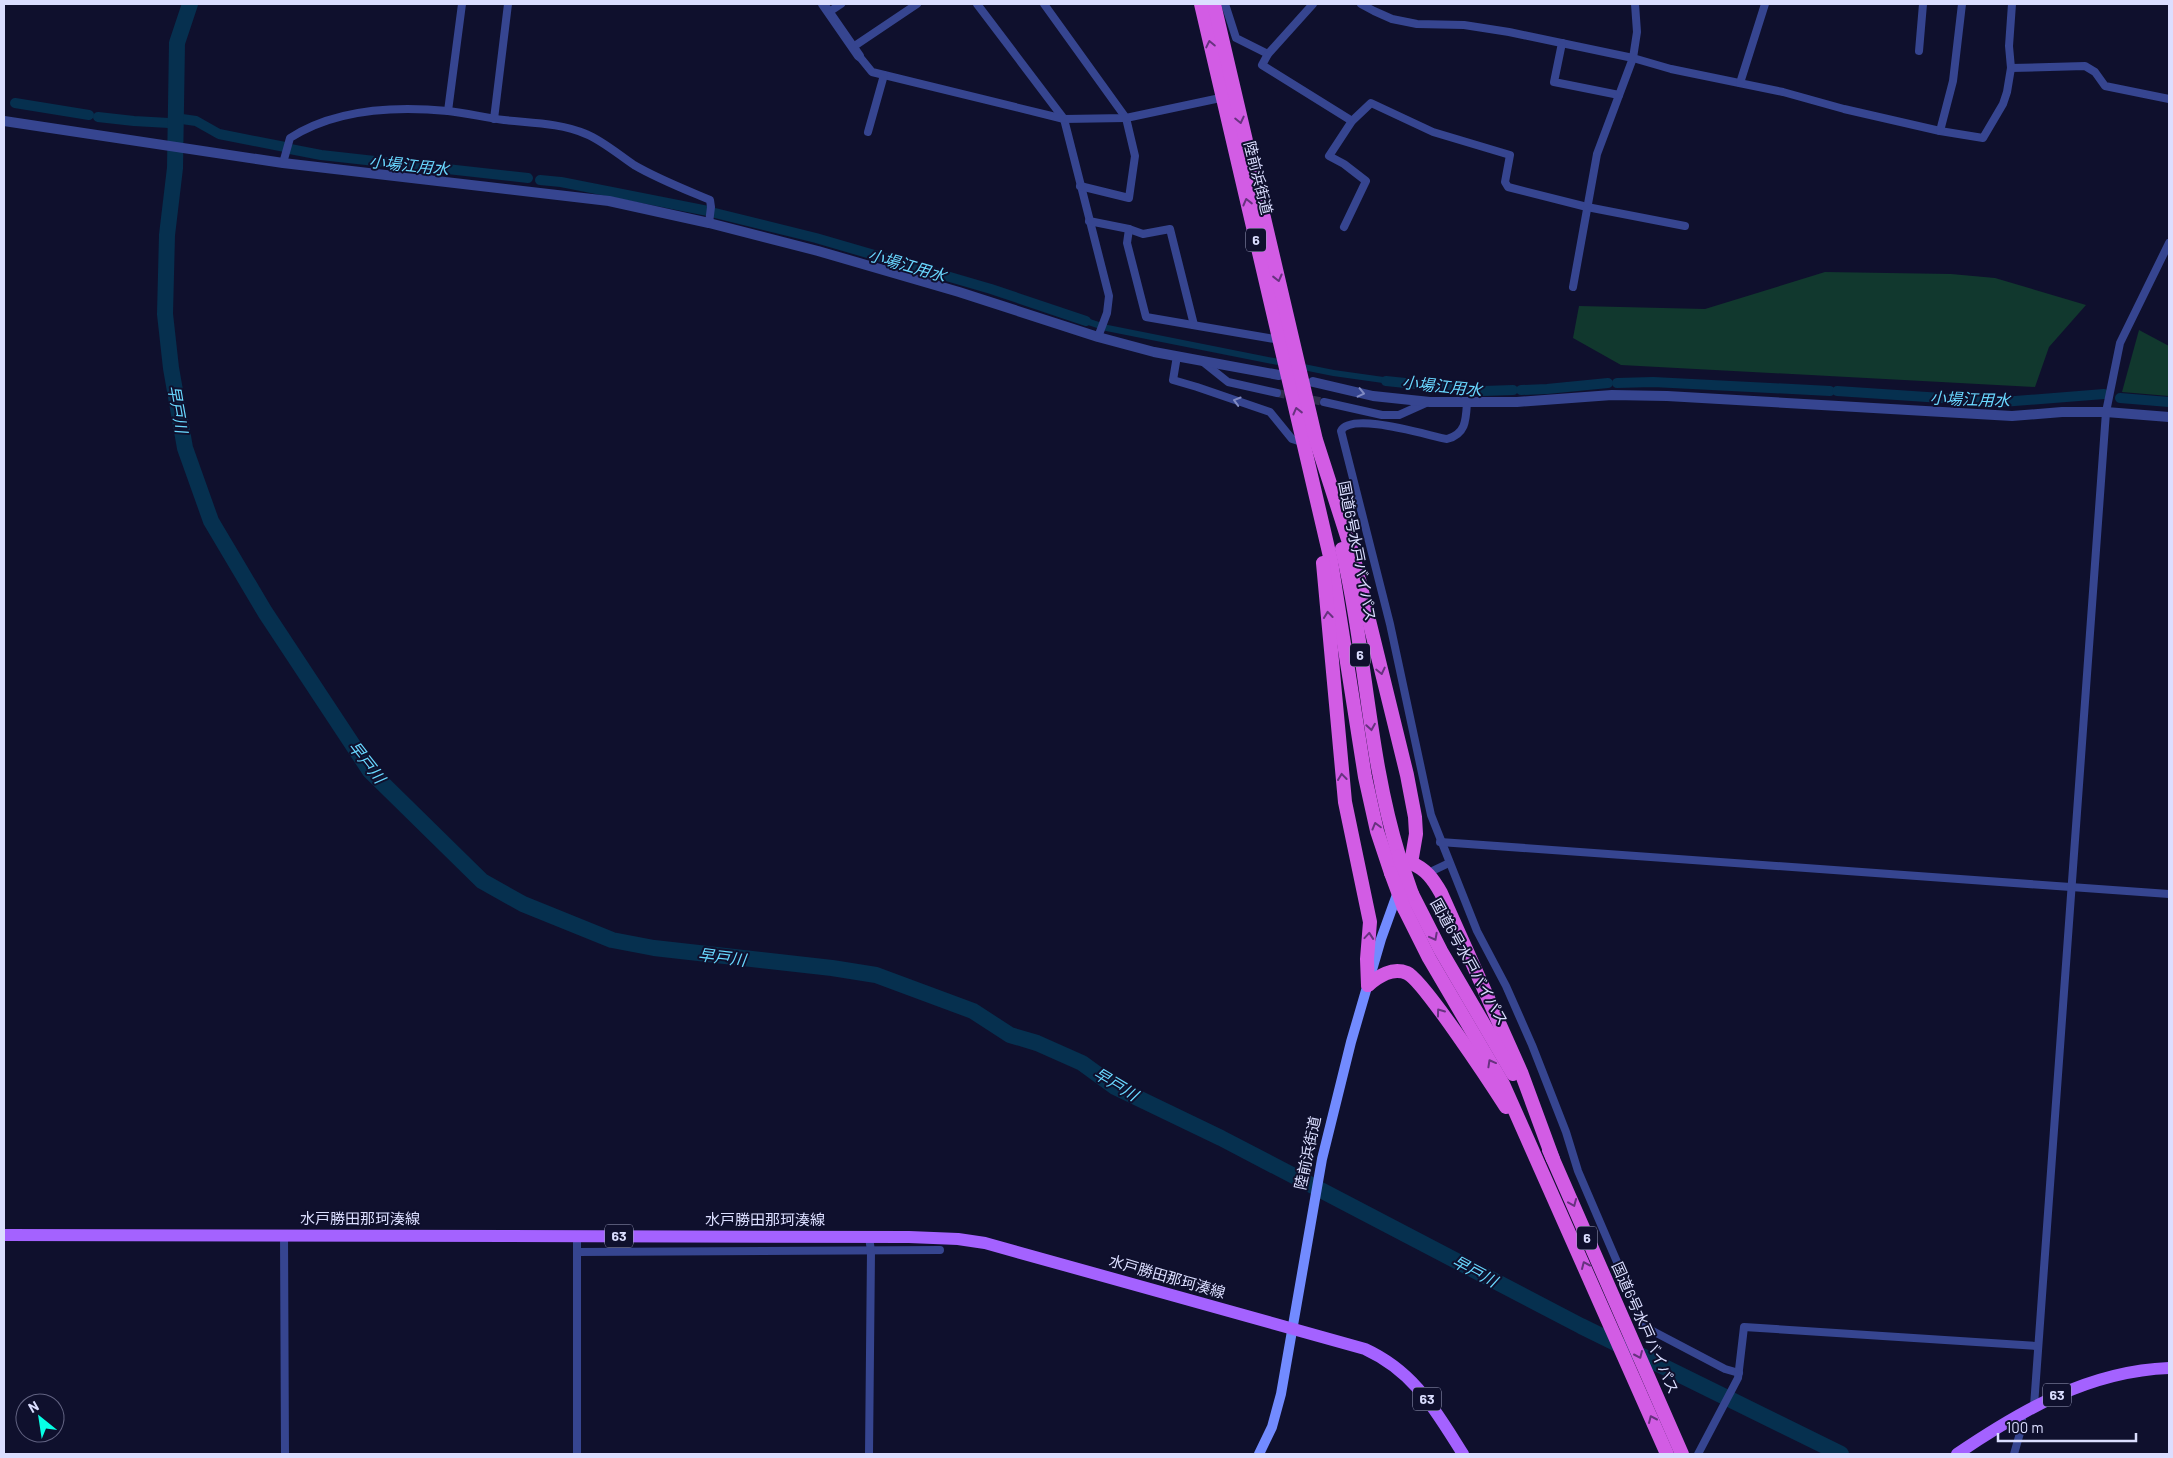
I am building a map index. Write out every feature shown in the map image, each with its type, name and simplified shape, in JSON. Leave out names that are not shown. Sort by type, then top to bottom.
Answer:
[{"type":"highway","name":"陸前浜街道","points":[[1201,4],[1228,96],[1321,455]]},
{"type":"highway","name":"陸前浜街道","points":[[1214,4],[1228,96],[1280,340],[1312,476]]},
{"type":"highway","points":[[1321,455],[1353,555],[1415,817],[1416,834],[1411,863],[1422,867],[1441,893],[1521,1072],[1553,1159]]},
{"type":"highway","name":"国道6号水戸バイパス","points":[[1321,455],[1351,595],[1383,796],[1399,856],[1412,894],[1441,951],[1513,1074],[1553,1159],[1682,1454]]},
{"type":"highway","points":[[1312,476],[1324,564],[1345,802],[1370,922],[1367,959],[1368,985]]},
{"type":"highway","name":"国道6号水戸バイパス","points":[[1312,476],[1331,561],[1368,792],[1390,873],[1404,908],[1430,958],[1503,1084],[1536,1154],[1667,1454]]},
{"type":"highway","points":[[1368,985],[1378,977],[1396,971],[1413,977],[1496,1091],[1536,1154]]},
{"type":"main road","name":"陸前浜街道","points":[[1259,1454],[1276,1415],[1321,1164],[1336,1101],[1395,896],[1411,863]]},
{"type":"main road","name":"水戸勝田那珂湊線","points":[[4,1235],[869,1237],[936,1238],[992,1245],[1364,1350],[1378,1356],[1401,1370],[1421,1390],[1463,1454]]},
{"type":"main road","name":"63","points":[[1957,1454],[2034,1406],[2073,1388],[2136,1371],[2169,1368]]},
{"type":"street","points":[[448,111],[462,4]]},
{"type":"street","points":[[494,119],[508,4]]},
{"type":"street","points":[[841,4],[826,8],[872,72],[1064,119],[1126,118],[1228,96]]},
{"type":"street","points":[[856,52],[917,4]]},
{"type":"street","points":[[977,4],[1064,119],[1089,221],[1106,277],[1109,296],[1107,313],[1098,337]]},
{"type":"street","points":[[1044,4],[1126,118],[1135,156],[1129,198],[1080,186]]},
{"type":"street","points":[[1225,4],[1236,38],[1268,54]]},
{"type":"street","points":[[1313,4],[1268,54],[1262,65],[1352,121]]},
{"type":"street","points":[[1362,4],[1374,12],[1417,24],[1464,24],[1562,43],[1940,131],[1983,138],[2003,104],[2011,68],[2009,46],[2012,4]]},
{"type":"street","points":[[1573,287],[1597,154],[1633,58],[1637,32],[1635,4]]},
{"type":"street","points":[[1740,83],[1765,4]]},
{"type":"street","points":[[1919,51],[1923,4]]},
{"type":"street","points":[[1940,131],[1953,81],[1962,4]]},
{"type":"street","points":[[1562,43],[1554,82],[1619,95]]},
{"type":"street","points":[[2011,68],[2085,66],[2095,72],[2105,86],[2169,99]]},
{"type":"street","points":[[868,132],[884,75]]},
{"type":"street","points":[[1344,227],[1366,181],[1344,164],[1329,156],[1352,121],[1372,103],[1434,132],[1510,155],[1505,182],[1508,187],[1587,206],[1685,226]]},
{"type":"street","points":[[283,163],[290,138],[301,131],[345,116],[370,112],[448,111],[494,119],[564,127],[587,134],[636,166],[710,200],[709,223]]},
{"type":"street","points":[[4,120],[283,163],[609,201],[709,223],[959,292],[1098,337],[1177,356],[1279,376]]},
{"type":"street","points":[[1089,221],[1129,229],[1143,234],[1170,229],[1194,325]]},
{"type":"street","points":[[1129,229],[1127,244],[1146,316],[1280,340]]},
{"type":"street","points":[[2034,1406],[2070,887],[2106,412],[2120,343],[2169,243]]},
{"type":"street","points":[[1177,356],[1173,380],[1270,412],[1292,439],[1305,443]]},
{"type":"street","points":[[1202,361],[1228,382],[1277,393]]},
{"type":"street","points":[[1313,382],[1373,396],[1428,402],[1517,402],[1612,395],[1667,396],[2012,416],[2062,412],[2106,412],[2169,417]]},
{"type":"street","points":[[1324,402],[1382,415],[1399,415],[1428,402]]},
{"type":"street","points":[[1467,402],[1463,430],[1456,437],[1447,439],[1383,424],[1348,424],[1341,431],[1390,624],[1431,815],[1440,842],[1477,932],[1506,986],[1532,1044],[1566,1132],[1578,1171],[1645,1327],[1738,1375]]},
{"type":"street","points":[[1415,817],[1431,815]]},
{"type":"street","points":[[1440,842],[2169,894]]},
{"type":"street","points":[[1428,873],[1449,863]]},
{"type":"street","points":[[284,1235],[285,1454]]},
{"type":"street","points":[[577,1454],[578,1236]]},
{"type":"street","points":[[868,1454],[871,1251],[869,1237]]},
{"type":"street","points":[[577,1252],[940,1250]]},
{"type":"street","points":[[1698,1454],[1738,1375],[1744,1327],[2037,1346]]},
{"type":"street","points":[[2014,1454],[2022,1426],[2022,1413]]},
{"type":"green space","points":[[1825,272],[1951,274],[1995,278],[2086,305],[2049,347],[2035,387],[1621,365],[1573,338],[1579,306],[1705,309]]},
{"type":"green space","points":[[2139,330],[2169,346],[2169,396],[2122,392]]},
{"type":"water","points":[[1075,314],[1108,325],[1334,370],[1398,379],[1397,385],[1333,376],[1106,331],[1073,320]]},
{"type":"waterway","name":"早戸川","points":[[190,4],[177,43],[175,168],[167,235],[165,314],[171,368],[185,448],[211,521],[265,612],[370,771],[482,881],[523,904],[612,940],[654,948],[832,968],[876,975],[973,1011],[1010,1035],[1037,1043],[1082,1063],[1115,1087],[1221,1138],[1581,1326],[1841,1454]]},
{"type":"waterway","name":"小場江用水","points":[[15,103],[89,115]]},
{"type":"waterway","name":"小場江用水","points":[[98,117],[169,123],[182,119],[196,121],[219,134],[285,147]]},
{"type":"waterway","name":"小場江用水","points":[[290,149],[321,155],[528,178]]},
{"type":"waterway","name":"小場江用水","points":[[540,180],[561,182],[708,211]]},
{"type":"waterway","name":"小場江用水","points":[[715,213],[816,238],[991,289],[1086,321]]},
{"type":"waterway","name":"小場江用水","points":[[1386,381],[1483,391],[1513,390]]},
{"type":"waterway","name":"小場江用水","points":[[1617,383],[1653,382],[1830,391]]},
{"type":"waterway","name":"小場江用水","points":[[1521,390],[1608,383]]},
{"type":"waterway","name":"小場江用水","points":[[1837,391],[2002,402],[2104,394]]},
{"type":"waterway","name":"小場江用水","points":[[2120,398],[2169,402]]},
{"type":"tunnel","points":[[1277,393],[1324,402]]}]
